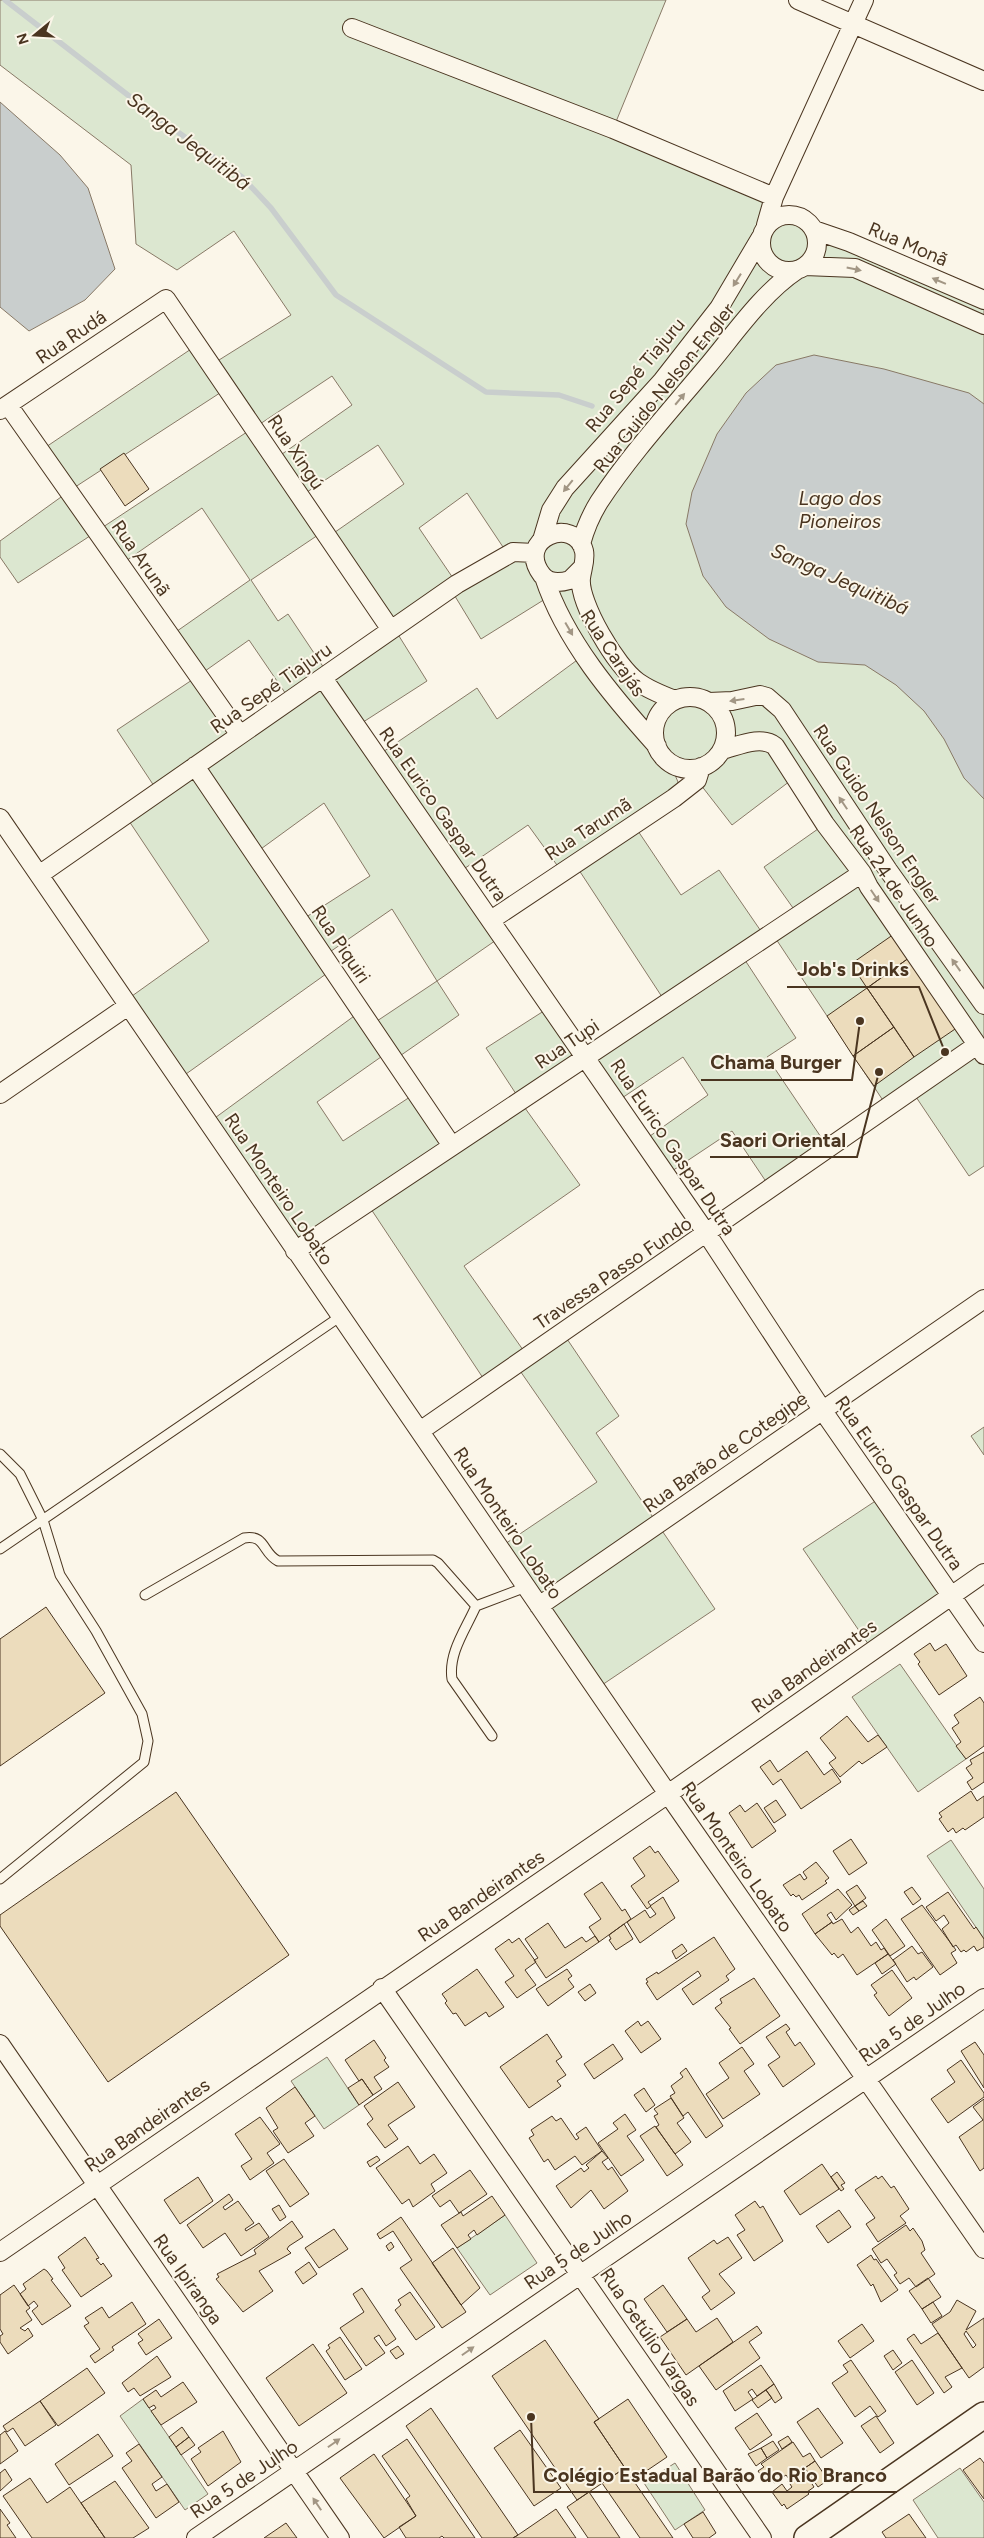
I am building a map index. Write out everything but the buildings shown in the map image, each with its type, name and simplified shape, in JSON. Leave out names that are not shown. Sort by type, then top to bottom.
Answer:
[{"type":"street","points":[[798,0],[984,82]]},
{"type":"street","name":"Rua Sepé Tiajuru","points":[[39,875],[457,584],[513,552],[538,546],[551,510],[565,488],[662,382],[719,308],[764,231],[774,196],[864,0]]},
{"type":"street","points":[[352,28],[613,129],[774,196],[782,216]]},
{"type":"street","points":[[801,268],[815,254],[817,237],[808,222],[800,217],[792,214],[782,216],[764,231],[762,254],[767,261],[781,270],[855,268],[984,324]]},
{"type":"street","name":"Rua Monã","points":[[814,230],[849,242],[984,300]]},
{"type":"street","name":"Rua Guido Nelson Engler","points":[[580,544],[586,527],[599,502],[631,460],[757,307],[782,282],[801,268]]},
{"type":"street","name":"Rua Rudá","points":[[4,408],[166,299]]},
{"type":"street","name":"Rua Xingú","points":[[166,299],[391,630]]},
{"type":"street","name":"Rua Arunã","points":[[4,408],[240,736]]},
{"type":"street","points":[[582,568],[578,575],[561,583],[544,577],[536,561],[538,546],[558,532],[575,538],[580,544],[584,559],[580,580],[588,610],[608,646],[636,682],[675,700]]},
{"type":"street","name":"Rua Carajás","points":[[544,577],[550,596],[584,656],[629,715],[657,746]]},
{"type":"street","name":"Rua Eurico Gaspar Dutra","points":[[323,678],[707,1234],[822,1410],[984,1643]]},
{"type":"street","name":"Rua Guido Nelson Engler","points":[[709,702],[732,701],[760,695],[766,697],[782,710],[888,870],[984,1005]]},
{"type":"street","points":[[669,762],[688,769],[701,767],[716,759],[722,750],[726,733],[725,724],[717,708],[709,702],[698,698],[687,697],[675,700],[666,706],[655,725],[657,746],[669,762],[678,782],[674,798]]},
{"type":"street","name":"Rua 24 de Junho","points":[[722,750],[761,741],[769,741],[775,746],[825,824],[862,873],[869,887],[980,1050]]},
{"type":"street","name":"Rua Piquiri","points":[[195,766],[452,1146]]},
{"type":"street","name":"Rua Tarumã","points":[[491,920],[674,798],[697,780],[701,767]]},
{"type":"street","name":"Rua Monteiro Lobato","points":[[0,818],[668,1794],[984,2250]]},
{"type":"street","name":"Rua Tupi","points":[[295,1251],[862,873]]},
{"type":"street","points":[[0,1094],[128,1006]]},
{"type":"street","name":"Travessa Passo Fundo","points":[[420,1431],[980,1050]]},
{"type":"street","name":"Rua Barão de Cotegipe","points":[[539,1606],[984,1299]]},
{"type":"street","name":"Rua Bandeirantes","points":[[0,2252],[382,1988],[668,1794],[984,1573]]},
{"type":"street","name":"Rua Getúlio Vargas","points":[[382,1988],[762,2538]]},
{"type":"street","name":"Rua 5 de Julho","points":[[196,2538],[580,2273],[984,1998]]},
{"type":"street","name":"Rua Ipiranga","points":[[0,2044],[340,2538]]},
{"type":"street","points":[[807,2538],[984,2416]]},
{"type":"lane","points":[[0,1549],[341,1316]]},
{"type":"lane","points":[[0,1454],[20,1474],[43,1520],[60,1575],[96,1632],[142,1714],[148,1741],[144,1762],[0,1879]]},
{"type":"lane","points":[[145,1595],[244,1538],[252,1537],[260,1540],[271,1558],[278,1561],[433,1560],[438,1563],[476,1606]]},
{"type":"lane","points":[[492,1736],[452,1679],[450,1667],[455,1651],[476,1606],[526,1587]]},
{"type":"green space","points":[[0,0],[666,0],[613,129],[774,197],[773,219],[791,215],[796,216],[805,221],[814,230],[984,300],[984,1166],[969,1176],[912,1091],[888,1108],[772,933],[798,915],[764,867],[825,824],[794,778],[732,825],[697,780],[701,768],[688,769],[670,763],[678,782],[674,798],[634,825],[681,895],[719,870],[765,937],[741,954],[796,1038],[767,1057],[829,1149],[771,1189],[732,1131],[666,1175],[643,1141],[708,1095],[683,1057],[616,1102],[585,1058],[520,1101],[580,1185],[464,1266],[528,1357],[563,1333],[619,1416],[596,1433],[715,1609],[596,1689],[499,1548],[597,1482],[516,1365],[487,1384],[367,1203],[295,1251],[208,1123],[361,1011],[371,1025],[437,981],[392,909],[324,956],[333,969],[179,1079],[125,1001],[209,941],[125,815],[158,792],[117,730],[198,676],[170,636],[250,580],[202,508],[120,565],[96,532],[18,583],[0,557],[0,541],[68,492],[40,451],[197,345],[211,365],[291,315],[234,231],[177,270],[136,244],[131,165],[0,65]],"holes":[[[332,376],[352,405],[275,459],[254,428]],[[226,389],[253,428],[97,531],[69,491]],[[378,445],[404,484],[328,537],[391,630],[328,674],[288,614],[278,621],[251,580],[324,531],[301,496]],[[467,493],[505,550],[457,584],[419,528]],[[450,588],[481,639],[550,596],[584,655],[497,719],[477,688],[377,756],[357,726],[427,681],[394,628]],[[249,640],[290,700],[240,735],[198,676]],[[324,803],[370,876],[300,921],[254,854]],[[528,825],[562,872],[575,864],[666,1003],[585,1057],[550,1007],[486,1048],[520,1100],[452,1146],[416,1093],[343,1141],[317,1102],[388,1052],[394,1060],[459,1015],[437,981],[502,936],[458,873]]]},
{"type":"green space","points":[[984,1427],[984,1455],[971,1436]]},
{"type":"green space","points":[[883,1496],[952,1595],[873,1651],[803,1549]]},
{"type":"green space","points":[[900,1664],[966,1759],[918,1792],[852,1697]]},
{"type":"green space","points":[[951,1840],[984,1889],[984,1939],[927,1856]]},
{"type":"green space","points":[[327,2057],[359,2105],[324,2129],[291,2081]]},
{"type":"green space","points":[[505,2215],[537,2263],[490,2295],[457,2248]]},
{"type":"green space","points":[[143,2399],[208,2494],[185,2510],[120,2416]]},
{"type":"green space","points":[[675,2463],[705,2510],[675,2530],[644,2483]]},
{"type":"green space","points":[[960,2468],[984,2502],[984,2538],[938,2538],[913,2500]]},
{"type":"water","points":[[0,102],[60,155],[88,188],[115,269],[85,300],[29,331],[0,307]]},
{"type":"water","name":"Lago dos Pioneiros","points":[[814,355],[884,369],[969,393],[984,404],[984,799],[964,778],[944,739],[924,711],[896,685],[865,665],[818,662],[769,639],[726,607],[703,576],[686,524],[692,492],[717,434],[746,393],[776,365]]},
{"type":"waterway","name":"Sanga Jequitibá","points":[[5,0],[155,116],[242,177],[271,208],[336,295],[486,392],[559,395],[592,406]]},
{"type":"place","name":"Chama Burger","points":[[860,1021]]},
{"type":"place","name":"Job's Drinks","points":[[945,1052]]},
{"type":"place","name":"Saori Oriental","points":[[879,1072]]},
{"type":"place","name":"Colégio Estadual Barão do Rio Branco","points":[[531,2417]]}]
